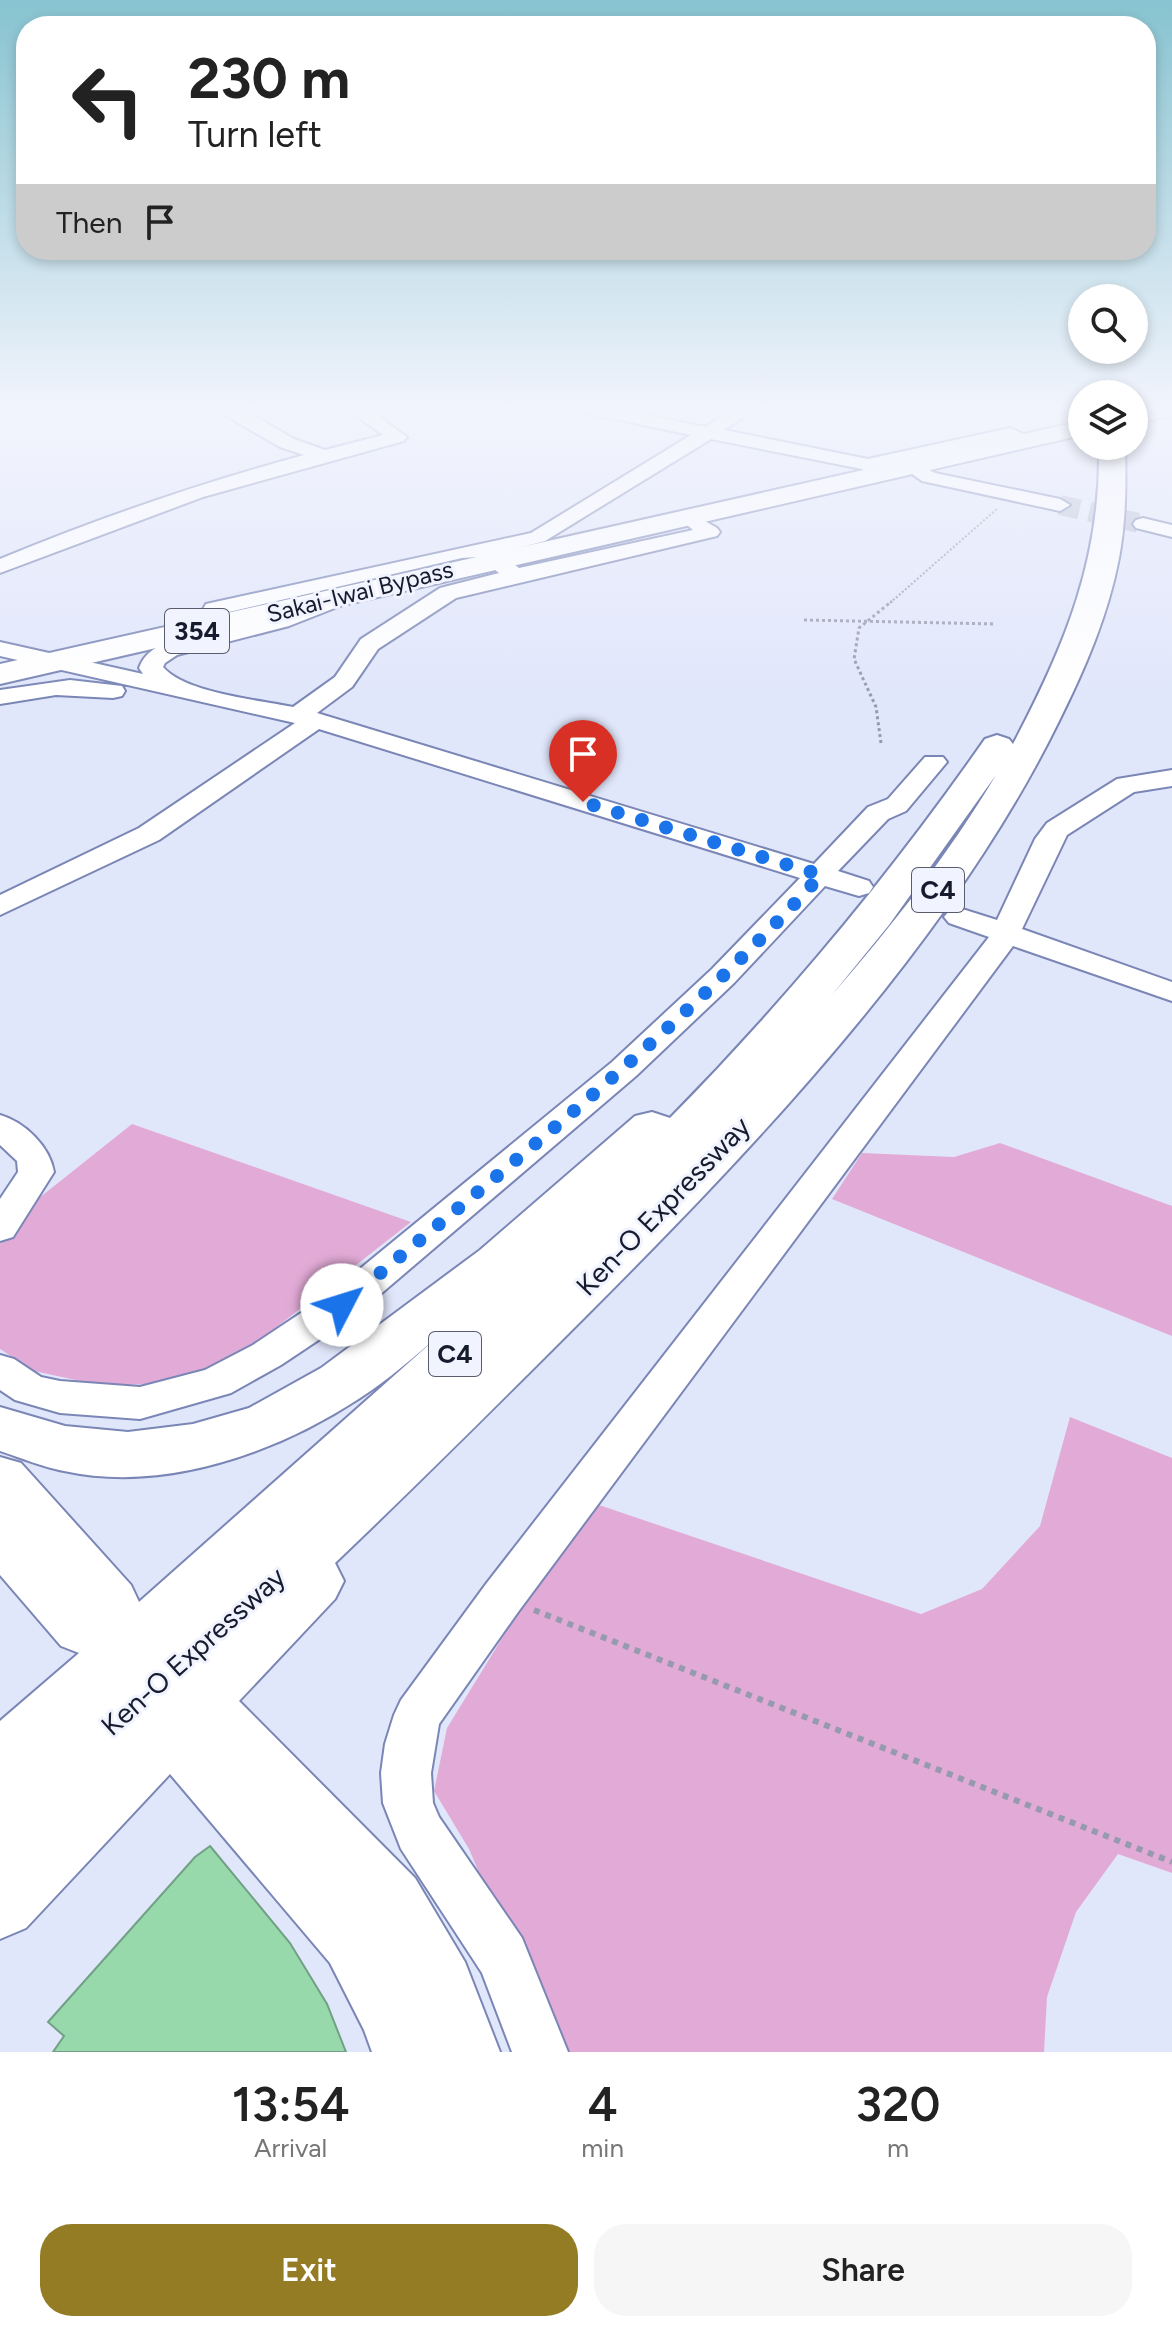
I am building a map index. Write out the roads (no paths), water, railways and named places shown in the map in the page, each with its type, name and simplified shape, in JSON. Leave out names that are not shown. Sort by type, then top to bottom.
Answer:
[{"type":"highway","name":"Sakai-Iwai Bypass","points":[[0,676],[497,562],[743,502]]},
{"type":"highway","name":"Ken-O Expressway","points":[[0,1763],[221,1570],[562,1255],[689,1127],[869,900],[957,810],[1000,742],[1039,664],[1082,536],[1088,502]]},
{"type":"highway","name":"Ken-O Expressway","points":[[0,1822],[309,1549],[618,1255],[727,1144],[827,1029],[915,922],[980,832],[1030,748],[1068,668],[1091,603],[1108,540],[1112,502]]},
{"type":"highway","points":[[0,1429],[65,1449],[128,1455],[193,1447],[267,1425],[341,1383],[498,1263],[719,1067],[869,900]]},
{"type":"highway","points":[[0,1903],[330,1564],[618,1255]]},
{"type":"highway","points":[[0,1480],[96,1616],[0,1533]]},
{"type":"highway","points":[[410,2052],[397,2015],[356,1937],[202,1734],[389,1903],[439,1988],[462,2052]]},
{"type":"street","points":[[0,567],[119,519],[174,502]]},
{"type":"street","points":[[0,906],[149,834],[306,718],[344,682],[369,644],[596,502]]},
{"type":"street","points":[[1046,502],[1060,505]]},
{"type":"street","points":[[1143,524],[1172,531]]},
{"type":"street","points":[[227,624],[214,609],[462,552],[497,562]]},
{"type":"street","points":[[177,688],[161,680],[151,668],[159,656],[183,646],[281,621],[335,599]]},
{"type":"street","points":[[0,649],[306,718],[821,875],[869,900]]},
{"type":"street","points":[[0,697],[35,689],[91,687],[162,701],[172,697],[177,688]]},
{"type":"street","points":[[0,1370],[29,1389],[60,1397],[140,1403],[217,1382],[267,1355],[342,1305],[624,1069],[723,976],[878,813],[897,805],[934,762]]},
{"type":"street","points":[[540,2052],[503,1957],[419,1832],[408,1803],[409,1744],[418,1715],[502,1598],[1008,932],[1049,839],[1057,829],[1126,785],[1136,781],[1172,778]]},
{"type":"street","points":[[959,917],[1172,992]]},
{"type":"street","points":[[0,1126],[34,1157],[36,1172],[0,1228]]},
{"type":"tunnel","points":[[1060,505],[1143,524]]}]
